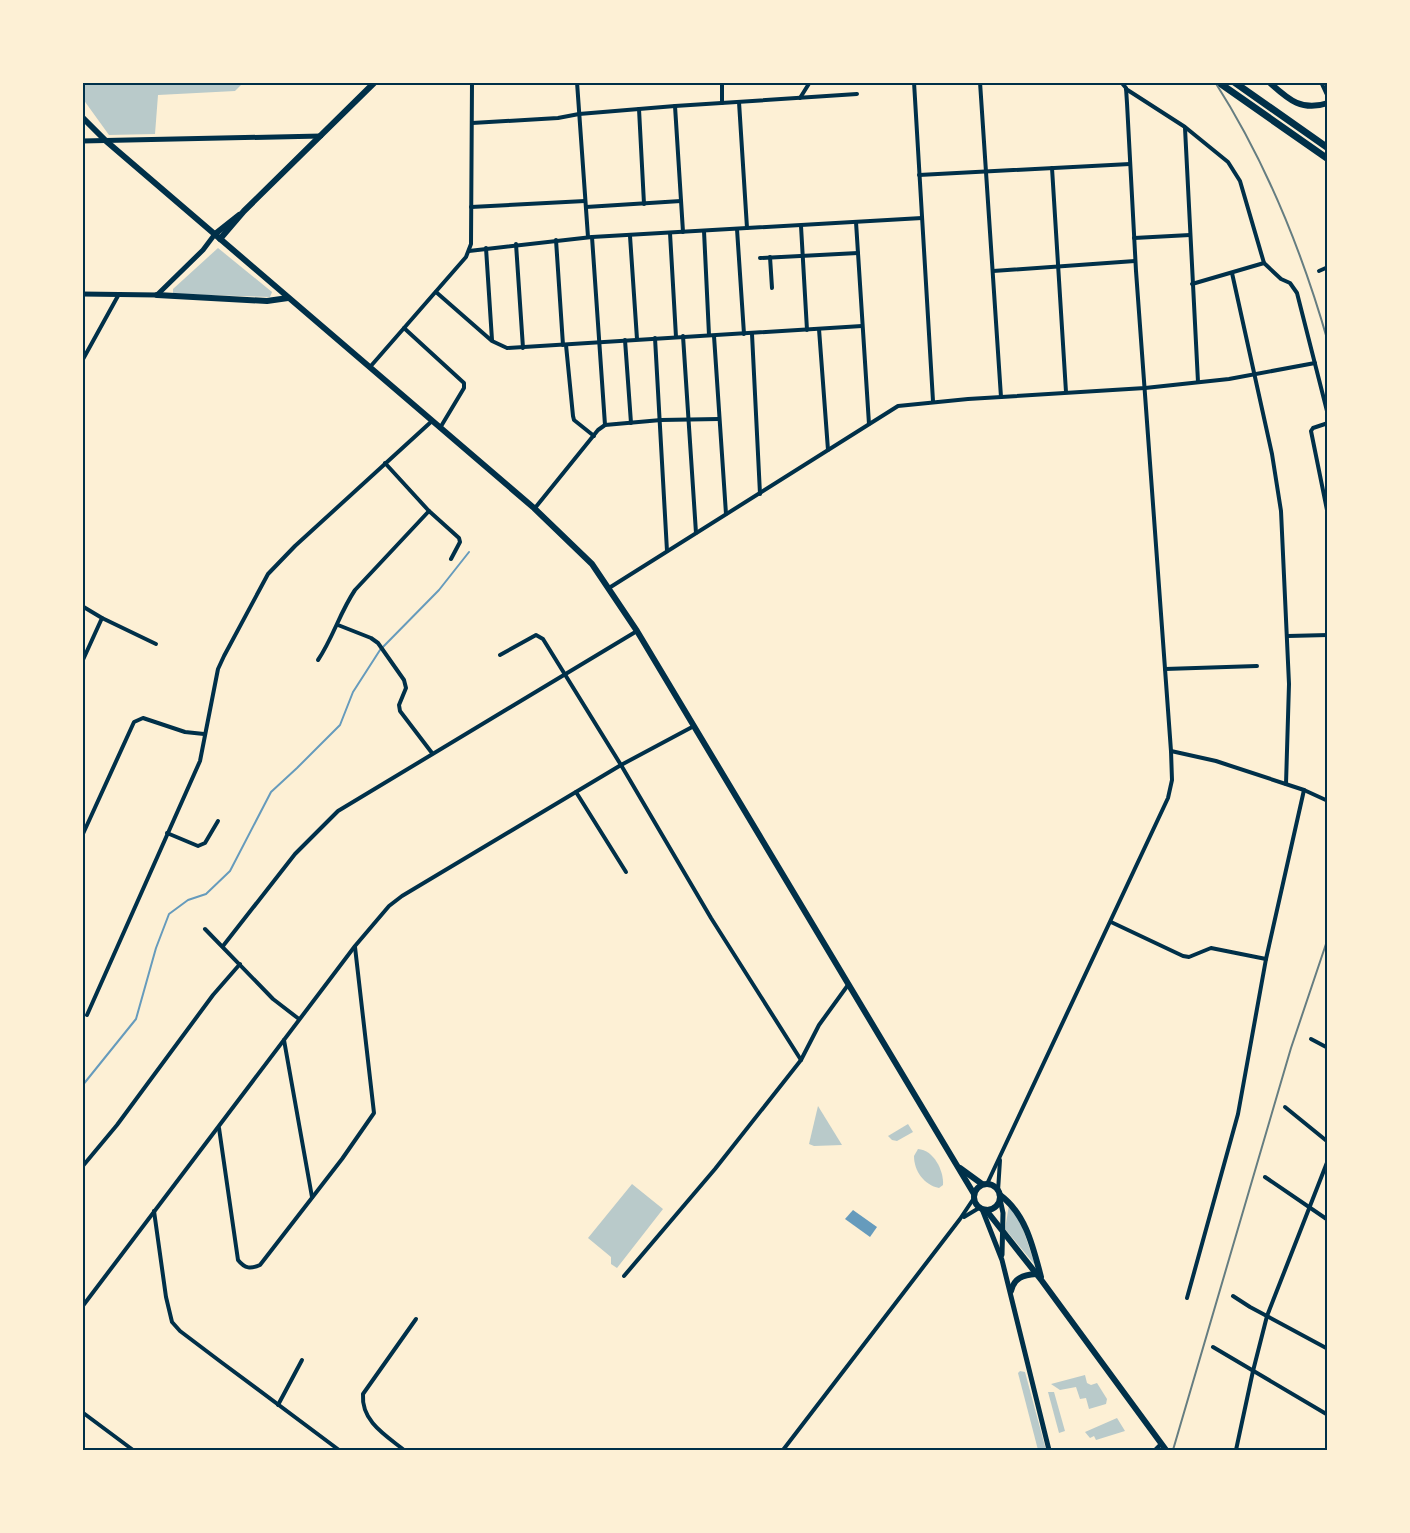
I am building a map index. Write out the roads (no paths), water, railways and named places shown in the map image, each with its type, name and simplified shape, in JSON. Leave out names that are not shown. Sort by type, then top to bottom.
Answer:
[{"type":"main road","points":[[215,234],[244,211],[375,82]]},
{"type":"main road","points":[[1218,82],[1328,159]]},
{"type":"main road","points":[[1269,82],[1284,95],[1306,107],[1328,104]]},
{"type":"main road","points":[[1236,84],[1328,148]]},
{"type":"main road","points":[[82,117],[106,141],[534,508],[582,553],[609,588],[637,631],[982,1209],[1042,1281],[1166,1450]]},
{"type":"main road","points":[[220,239],[244,211]]},
{"type":"main road","points":[[231,228],[232,249]]},
{"type":"main road","points":[[157,295],[267,301],[288,298]]},
{"type":"main road","points":[[955,1163],[985,1184],[994,1186],[999,1195],[1009,1202],[1020,1215],[1042,1281]]},
{"type":"main road","points":[[974,1196],[985,1184]]},
{"type":"main road","points":[[982,1209],[996,1206],[999,1195]]},
{"type":"main road","points":[[1011,1291],[1012,1284],[1022,1276],[1036,1274]]},
{"type":"street","points":[[370,367],[469,251],[472,82]]},
{"type":"street","points":[[577,82],[604,425]]},
{"type":"street","points":[[722,82],[722,103]]},
{"type":"street","points":[[800,98],[810,82]]},
{"type":"street","points":[[914,82],[933,401]]},
{"type":"street","points":[[980,82],[1001,397]]},
{"type":"street","points":[[1121,82],[1126,88],[1185,127],[1228,162],[1234,170],[1240,181],[1264,263],[1281,279],[1294,286],[1328,415]]},
{"type":"street","points":[[1321,82],[1328,97]]},
{"type":"street","points":[[985,1184],[1001,1156],[1111,922],[1168,798],[1172,780],[1135,261],[1126,88]]},
{"type":"street","points":[[472,123],[857,94]]},
{"type":"street","points":[[739,102],[747,228]]},
{"type":"street","points":[[675,106],[683,232]]},
{"type":"street","points":[[639,109],[644,204]]},
{"type":"street","points":[[1185,127],[1198,382]]},
{"type":"street","points":[[82,141],[321,136]]},
{"type":"street","points":[[919,175],[1130,164]]},
{"type":"street","points":[[1052,168],[1066,392]]},
{"type":"street","points":[[471,207],[585,201]]},
{"type":"street","points":[[586,207],[681,201]]},
{"type":"street","points":[[469,251],[590,237],[922,218]]},
{"type":"street","points":[[856,222],[869,425]]},
{"type":"street","points":[[801,226],[807,330]]},
{"type":"street","points":[[737,229],[744,334]]},
{"type":"street","points":[[704,231],[726,514]]},
{"type":"street","points":[[670,233],[676,337]]},
{"type":"street","points":[[82,294],[157,295],[203,250],[215,234]]},
{"type":"street","points":[[1134,238],[1190,235]]},
{"type":"street","points":[[630,236],[637,339]]},
{"type":"street","points":[[203,250],[220,239]]},
{"type":"street","points":[[556,240],[573,416],[574,420],[594,436]]},
{"type":"street","points":[[516,244],[523,348]]},
{"type":"street","points":[[486,248],[492,341]]},
{"type":"street","points":[[760,258],[858,253]]},
{"type":"street","points":[[770,257],[772,288]]},
{"type":"street","points":[[992,271],[1135,261]]},
{"type":"street","points":[[1192,284],[1264,263]]},
{"type":"street","points":[[1319,271],[1328,267]]},
{"type":"street","points":[[1232,273],[1272,454],[1280,502],[1288,636],[1286,784]]},
{"type":"street","points":[[436,292],[492,341],[507,348],[862,326]]},
{"type":"street","points":[[82,361],[119,294]]},
{"type":"street","points":[[404,328],[464,383],[464,388],[440,428]]},
{"type":"street","points":[[819,329],[828,450]]},
{"type":"street","points":[[752,334],[760,494]]},
{"type":"street","points":[[683,336],[696,533]]},
{"type":"street","points":[[655,338],[667,551]]},
{"type":"street","points":[[625,340],[631,423]]},
{"type":"street","points":[[609,588],[898,406],[933,401],[1144,388],[1255,375],[1315,363]]},
{"type":"street","points":[[534,508],[604,425],[661,420],[719,419]]},
{"type":"street","points":[[87,1015],[200,761],[218,669],[268,574],[432,421]]},
{"type":"street","points":[[1328,423],[1313,428],[1311,431],[1328,515]]},
{"type":"street","points":[[385,463],[429,511],[459,538],[460,542],[451,559]]},
{"type":"street","points":[[318,660],[355,590],[429,511]]},
{"type":"street","points":[[82,606],[156,644]]},
{"type":"street","points":[[82,663],[102,618]]},
{"type":"street","points":[[338,625],[371,638],[387,655],[405,684],[399,705],[400,711],[432,753]]},
{"type":"street","points":[[223,946],[295,854],[324,823],[349,803],[637,631]]},
{"type":"street","points":[[500,655],[533,636],[539,635],[543,639],[621,765],[711,918],[801,1060]]},
{"type":"street","points":[[1288,636],[1328,635]]},
{"type":"street","points":[[1165,669],[1257,666]]},
{"type":"street","points":[[82,836],[134,722],[143,718],[185,732],[204,734]]},
{"type":"street","points":[[82,1307],[299,1019],[389,906],[621,765],[694,726]]},
{"type":"street","points":[[1171,751],[1216,761],[1304,790],[1328,801]]},
{"type":"street","points":[[1187,1298],[1239,1114],[1266,959],[1304,790]]},
{"type":"street","points":[[576,792],[626,872]]},
{"type":"street","points":[[167,833],[198,846],[205,843],[218,821]]},
{"type":"street","points":[[1111,922],[1183,956],[1189,957],[1211,948],[1266,959]]},
{"type":"street","points":[[205,929],[273,999],[299,1019]]},
{"type":"street","points":[[219,1128],[236,1253],[241,1264],[253,1268],[260,1265],[374,1113],[355,946]]},
{"type":"street","points":[[82,1167],[240,964]]},
{"type":"street","points":[[624,1276],[715,1169],[801,1060],[819,1025],[848,985]]},
{"type":"street","points":[[1311,1039],[1328,1048]]},
{"type":"street","points":[[284,1040],[312,1198]]},
{"type":"street","points":[[1285,1107],[1328,1142]]},
{"type":"street","points":[[1001,1156],[999,1195],[1003,1213],[1002,1260]]},
{"type":"street","points":[[1236,1450],[1252,1371],[1268,1316],[1328,1160]]},
{"type":"street","points":[[1265,1177],[1328,1220]]},
{"type":"street","points":[[783,1450],[960,1219],[974,1196]]},
{"type":"street","points":[[960,1219],[982,1209],[1002,1260],[1049,1450]]},
{"type":"street","points":[[154,1210],[166,1297],[172,1322],[180,1331],[339,1450]]},
{"type":"street","points":[[1233,1296],[1328,1349]]},
{"type":"street","points":[[404,1450],[377,1429],[365,1411],[363,1394],[416,1319]]},
{"type":"street","points":[[1214,1347],[1328,1415]]},
{"type":"street","points":[[278,1405],[302,1360]]},
{"type":"street","points":[[82,1412],[133,1450]]},
{"type":"street","points":[[1155,1450],[1161,1444]]},
{"type":"water","points":[[853,1210],[877,1227],[870,1237],[845,1219]]},
{"type":"waterway","points":[[82,1086],[136,1019],[156,948],[169,914],[188,900],[206,894],[230,871],[271,792],[340,725],[353,692],[380,650],[439,590],[469,552]]},
{"type":"railway","points":[[1215,82],[1251,144],[1281,208],[1307,274],[1328,342]]},
{"type":"railway","points":[[1173,1450],[1291,1048],[1328,938]]}]
